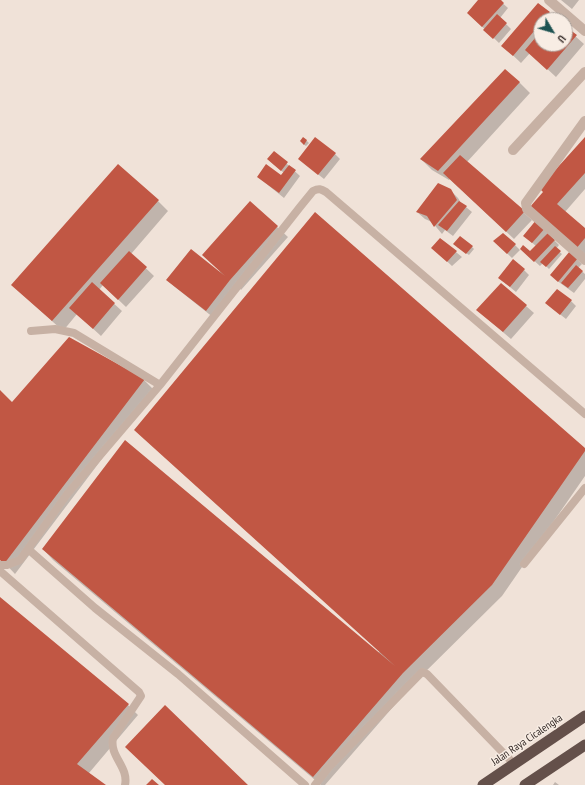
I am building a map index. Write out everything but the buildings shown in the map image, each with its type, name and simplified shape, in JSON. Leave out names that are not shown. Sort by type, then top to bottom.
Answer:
[{"type":"highway","name":"Jalan Raya Cicalengka","points":[[483,785],[585,716]]},
{"type":"highway","points":[[525,785],[585,745]]},
{"type":"street","points":[[549,0],[585,31]]},
{"type":"street","points":[[513,150],[585,72]]},
{"type":"street","points":[[585,121],[526,203],[526,207],[585,260]]},
{"type":"lane","points":[[0,565],[7,565],[20,560],[68,493],[160,384],[300,207],[314,191],[320,189],[326,192],[585,414]]},
{"type":"lane","points":[[31,332],[55,329],[74,333],[160,384]]},
{"type":"lane","points":[[524,564],[585,488]]},
{"type":"lane","points":[[28,549],[95,608],[178,674],[305,785]]},
{"type":"lane","points":[[0,571],[139,692],[141,696],[114,738],[112,744],[115,756],[125,774],[125,785]]},
{"type":"lane","points":[[315,785],[329,767],[422,672],[426,674],[514,764]]}]
